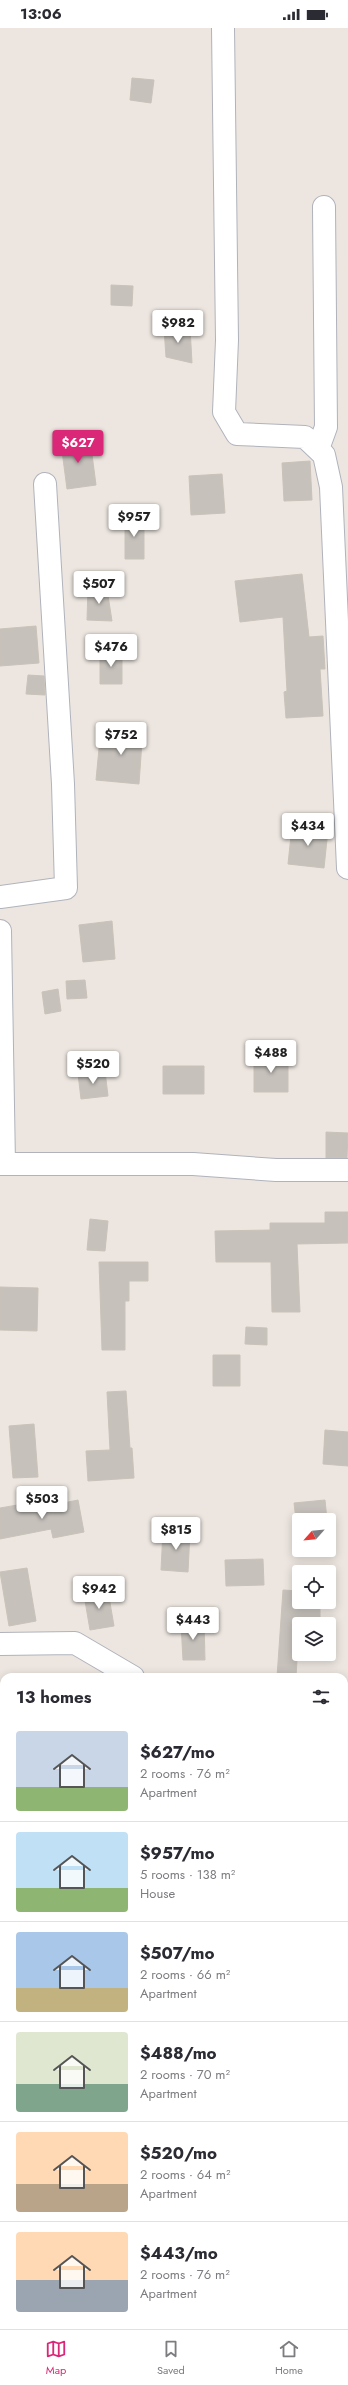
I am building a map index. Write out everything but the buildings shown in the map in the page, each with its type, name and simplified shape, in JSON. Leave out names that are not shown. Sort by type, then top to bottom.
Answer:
[{"type":"street","points":[[223,28],[227,340],[224,412],[237,434],[305,437],[324,455],[331,487],[348,868]]},
{"type":"street","points":[[318,449],[326,427],[324,207]]},
{"type":"street","points":[[0,897],[66,888],[58,683],[45,484]]},
{"type":"street","points":[[0,931],[2,1164],[193,1164],[276,1170],[348,1170]]},
{"type":"street","points":[[0,1644],[75,1643],[126,1673]]}]
